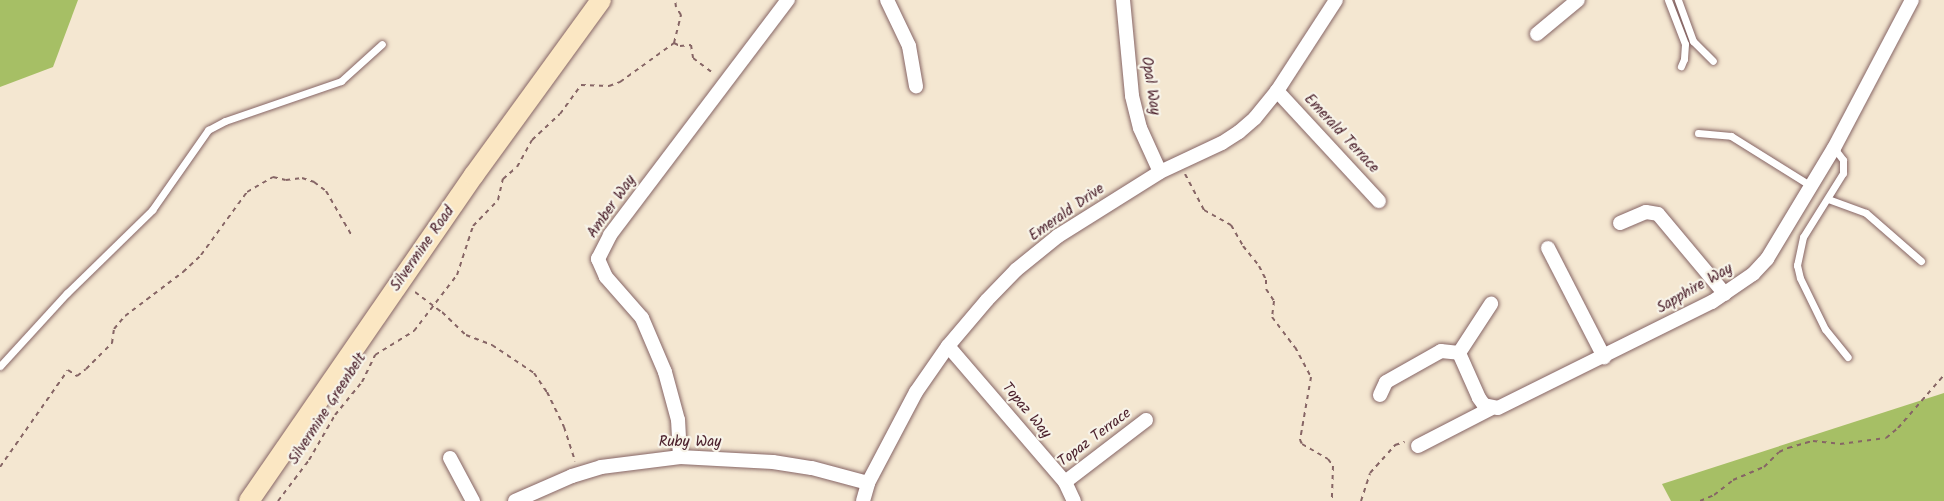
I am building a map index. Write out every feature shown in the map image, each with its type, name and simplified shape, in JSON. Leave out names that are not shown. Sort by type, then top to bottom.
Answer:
[{"type":"street","name":"Silvermine Road","points":[[249,501],[400,281],[601,0]]},
{"type":"street","name":"Amber Way","points":[[680,457],[678,420],[665,372],[642,318],[606,277],[598,259],[610,235],[788,0]]},
{"type":"street","points":[[886,0],[909,46],[916,86]]},
{"type":"street","name":"Opal Way","points":[[1123,0],[1132,96],[1140,128],[1160,172]]},
{"type":"street","points":[[1537,34],[1578,0]]},
{"type":"street","name":"Sapphire Way","points":[[1418,446],[1492,408],[1510,402],[1604,357],[1725,294],[1753,274],[1767,259],[1834,148],[1912,0]]},
{"type":"street","name":"Emerald Drive","points":[[863,501],[868,483],[916,392],[948,346],[987,300],[1016,270],[1058,236],[1160,172],[1239,132],[1255,118],[1277,91],[1333,1]]},
{"type":"street","name":"Emerald Terrace","points":[[1277,91],[1379,201]]},
{"type":"street","points":[[1620,223],[1646,212],[1658,213],[1725,294]]},
{"type":"street","points":[[1548,248],[1604,357]]},
{"type":"street","points":[[1459,352],[1491,304]]},
{"type":"street","name":"Topaz Way","points":[[948,346],[1065,482],[1074,501]]},
{"type":"street","points":[[1380,395],[1386,381],[1441,351],[1459,352]]},
{"type":"street","points":[[1459,352],[1479,398],[1484,405],[1492,408]]},
{"type":"street","name":"Topaz Terrace","points":[[1065,482],[1146,420]]},
{"type":"street","name":"Ruby Way","points":[[515,501],[578,474],[601,467],[680,457],[773,462],[812,468],[868,483]]},
{"type":"street","points":[[450,458],[473,501]]},
{"type":"lane","points":[[1668,0],[1685,44],[1681,66]]},
{"type":"lane","points":[[1678,0],[1693,41],[1713,61]]},
{"type":"lane","points":[[0,366],[67,292],[152,210],[208,130],[225,120],[341,81],[382,44]]},
{"type":"lane","points":[[1698,132],[1731,136],[1811,186]]},
{"type":"lane","points":[[1834,148],[1844,166],[1843,173],[1803,237],[1797,265],[1805,288],[1825,329],[1848,357]]},
{"type":"lane","points":[[1828,199],[1866,213],[1921,261]]},
{"type":"path","points":[[675,0],[676,8],[681,15],[674,43],[680,46],[691,45],[693,58],[704,65],[709,73],[712,75],[718,71],[728,78]]},
{"type":"path","name":"Silvermine Greenbelt","points":[[278,501],[314,453],[335,415],[362,382],[375,355],[414,331],[457,275],[473,226],[498,200],[503,179],[517,166],[532,140],[566,106],[576,88],[588,84],[609,86],[620,81],[674,43]]},
{"type":"path","points":[[1180,163],[1204,210],[1232,225],[1243,246],[1259,266],[1266,280],[1266,289],[1274,301],[1272,317],[1295,347],[1311,377],[1300,440],[1302,444],[1328,459],[1333,466],[1332,501]]},
{"type":"path","points":[[0,467],[68,370],[77,376],[86,369],[112,343],[114,329],[125,316],[195,261],[247,192],[273,177],[286,180],[302,178],[314,182],[326,191],[352,236]]},
{"type":"path","points":[[400,281],[466,335],[492,345],[534,373],[547,392],[569,438],[578,474]]},
{"type":"path","points":[[1700,501],[1714,495],[1732,480],[1764,467],[1779,452],[1788,448],[1813,441],[1840,444],[1886,438],[1898,428],[1944,375]]},
{"type":"path","points":[[1361,501],[1370,473],[1382,457],[1395,445],[1404,442],[1418,446]]},
{"type":"green space","points":[[0,0],[78,0],[53,67],[0,87]]},
{"type":"green space","points":[[1944,393],[1944,501],[1671,501],[1662,484]]}]
